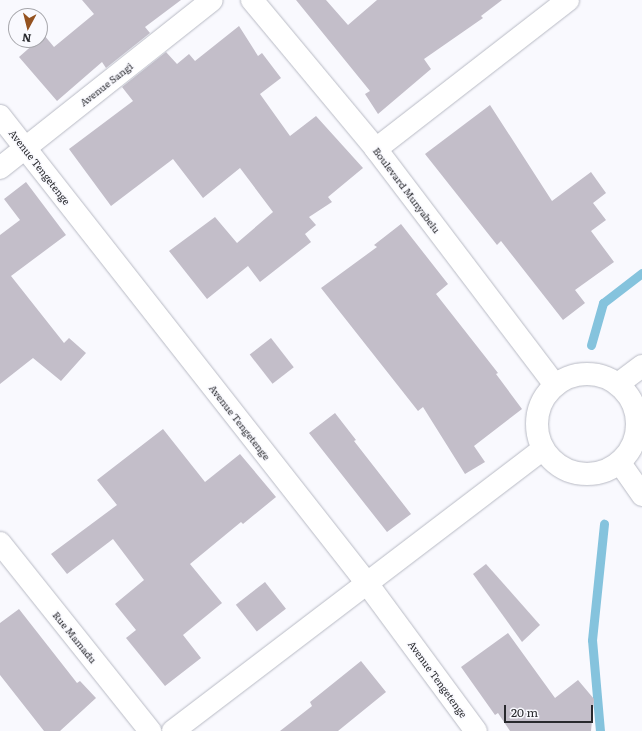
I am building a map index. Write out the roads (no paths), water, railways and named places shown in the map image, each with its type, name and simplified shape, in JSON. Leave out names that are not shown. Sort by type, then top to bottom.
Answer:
[{"type":"street","name":"Avenue Sangi","points":[[0,168],[212,0]]},
{"type":"street","name":"Boulevard Munyabelu","points":[[252,0],[376,149],[555,385]]},
{"type":"street","points":[[376,149],[568,0]]},
{"type":"street","name":"Avenue Tengetenge","points":[[0,116],[366,582],[476,731]]},
{"type":"street","points":[[618,384],[642,366]]},
{"type":"street","points":[[586,374],[603,376],[618,384],[633,401],[638,423],[634,445],[620,463],[600,473],[578,474],[557,466],[543,449],[537,432],[537,415],[543,398],[555,385],[570,377],[586,374]]},
{"type":"street","points":[[173,731],[366,582],[543,449]]},
{"type":"street","points":[[620,463],[642,495]]},
{"type":"street","name":"Rue Mamadu","points":[[0,543],[150,731]]},
{"type":"waterway","points":[[591,345],[603,303],[642,273]]},
{"type":"waterway","points":[[600,731],[592,640],[604,524]]}]
